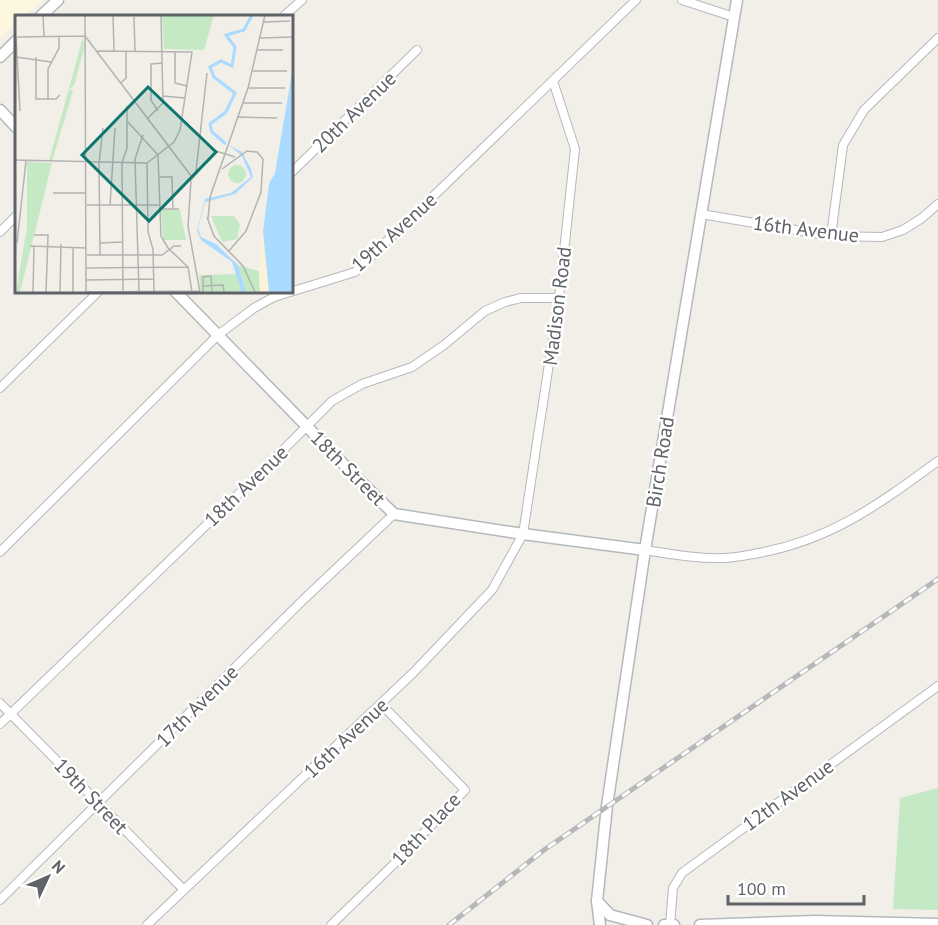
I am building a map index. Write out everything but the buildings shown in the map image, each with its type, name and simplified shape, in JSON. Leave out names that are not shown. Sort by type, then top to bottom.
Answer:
[{"type":"street","points":[[42,15],[58,0]]},
{"type":"street","points":[[285,15],[302,0]]},
{"type":"street","name":"19th Avenue","points":[[292,291],[355,272],[636,0]]},
{"type":"street","points":[[682,0],[734,17]]},
{"type":"street","name":"Birch Road","points":[[600,925],[597,901],[607,806],[645,550],[737,0]]},
{"type":"street","points":[[831,236],[843,145],[864,110],[938,38]]},
{"type":"street","points":[[0,57],[15,41]]},
{"type":"street","name":"20th Avenue","points":[[292,172],[417,50]]},
{"type":"street","name":"Madison Road","points":[[524,534],[559,298],[575,149],[553,81]]},
{"type":"street","points":[[0,110],[15,126]]},
{"type":"street","name":"16th Avenue","points":[[700,214],[831,236],[882,237],[903,230],[938,204]]},
{"type":"street","points":[[0,232],[15,217]]},
{"type":"street","points":[[0,388],[98,292]]},
{"type":"street","name":"18th Street","points":[[176,292],[394,514],[645,550]]},
{"type":"street","name":"19th Avenue","points":[[0,552],[218,335],[254,308],[274,297],[290,292]]},
{"type":"street","name":"18th Avenue","points":[[0,724],[332,401],[362,384],[412,367],[485,312],[505,302],[521,298],[559,298]]},
{"type":"street","points":[[645,550],[685,556],[725,558],[789,546],[850,521],[938,461]]},
{"type":"street","name":"17th Avenue","points":[[0,900],[303,600],[394,514]]},
{"type":"street","name":"16th Avenue","points":[[152,923],[183,889],[381,705],[492,590],[524,534]]},
{"type":"street","name":"12th Avenue","points":[[672,925],[673,888],[682,873],[938,686]]},
{"type":"street","name":"19th Street","points":[[0,703],[183,889]]},
{"type":"street","name":"18th Place","points":[[331,925],[465,790],[381,705]]},
{"type":"street","points":[[597,901],[609,915],[647,925]]},
{"type":"street","points":[[700,925],[812,921],[938,924]]},
{"type":"street","points":[[664,925],[672,925]]},
{"type":"shaded area","points":[[0,0],[43,0],[26,15],[15,15],[15,24],[0,39]]},
{"type":"green space","points":[[938,788],[938,910],[893,909],[900,798]]},
{"type":"railway","points":[[449,925],[544,850],[938,579]]}]
